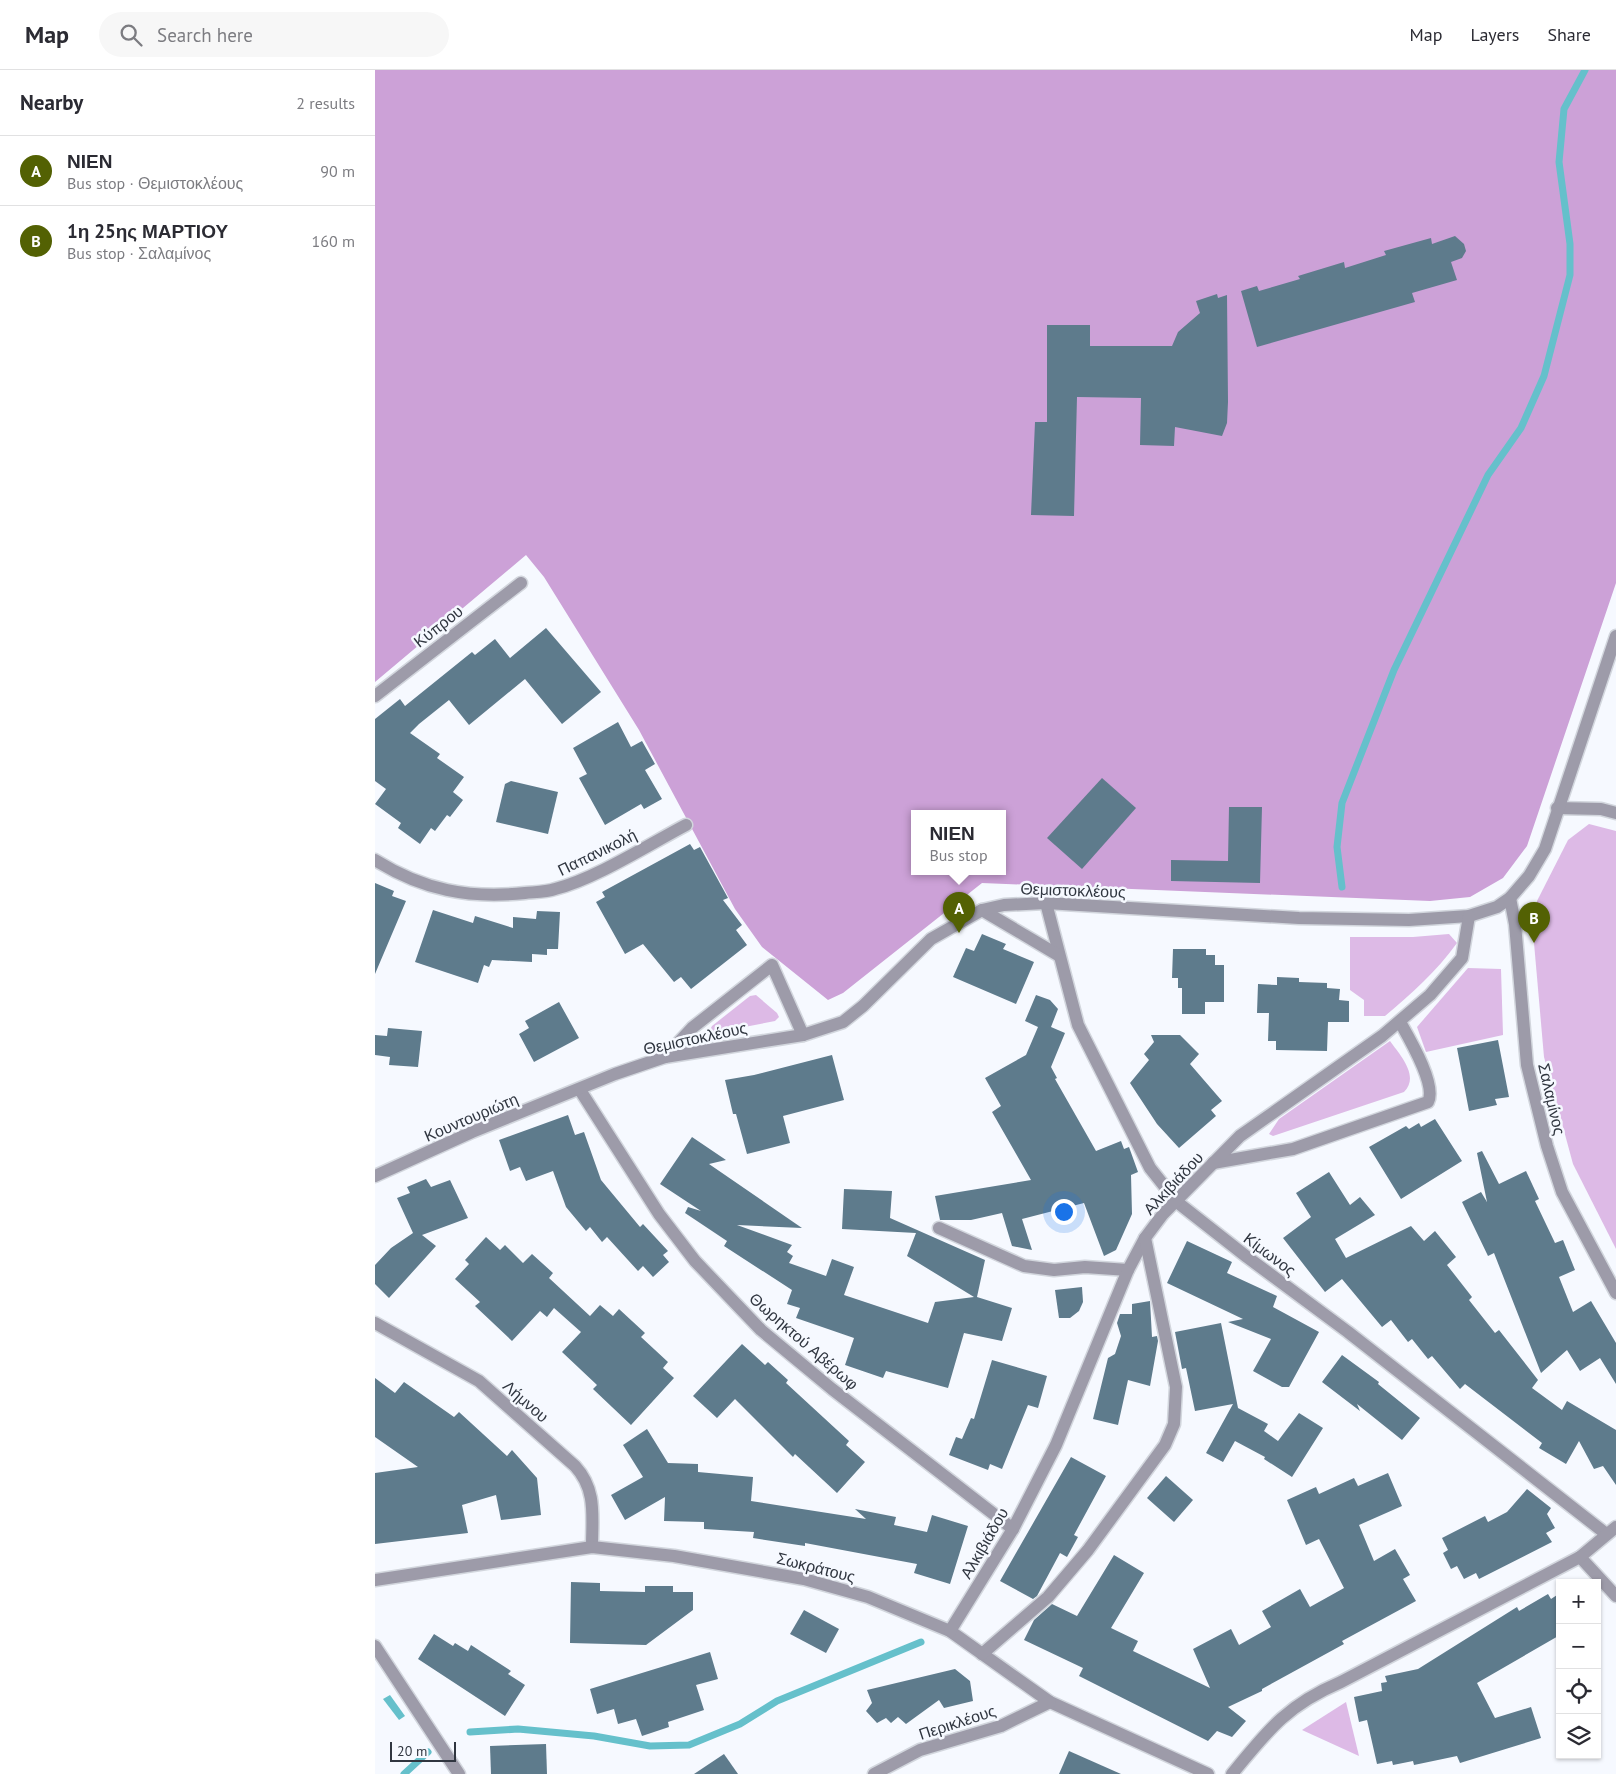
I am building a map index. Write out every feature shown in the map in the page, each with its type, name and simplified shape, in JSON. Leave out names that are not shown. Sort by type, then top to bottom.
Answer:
[{"type":"street","name":"Κύπρου","points":[[375,696],[521,583]]},
{"type":"street","name":"Θεμιστοκλέους","points":[[580,1090],[615,1074],[665,1058],[803,1035],[843,1022],[863,1006],[931,939],[983,910],[1004,905],[1046,903],[1299,918],[1409,920],[1469,916],[1497,907],[1510,898],[1529,876],[1545,849],[1555,822],[1557,808],[1616,636]]},
{"type":"street","points":[[1557,808],[1601,808],[1616,813]]},
{"type":"street","name":"Παπανικολή","points":[[375,860],[395,873],[462,893],[491,896],[554,890],[577,881],[686,825]]},
{"type":"street","name":"Σαλαμίνος","points":[[1510,898],[1515,918],[1527,1065],[1547,1146],[1562,1192],[1616,1293]]},
{"type":"street","name":"Κίμωνος","points":[[1046,903],[1058,955],[1078,1025],[1150,1168],[1177,1202],[1247,1258],[1611,1530]]},
{"type":"street","points":[[983,910],[1058,955]]},
{"type":"street","name":"Αλκιβιάδου","points":[[951,1631],[1013,1528],[1056,1445],[1128,1270],[1145,1238],[1163,1214],[1177,1202],[1240,1136],[1400,1022],[1430,995],[1458,963],[1465,945],[1469,916]]},
{"type":"street","points":[[665,1058],[692,1028],[772,965],[803,1035]]},
{"type":"street","points":[[1213,1163],[1293,1149],[1428,1102],[1431,1097],[1426,1075],[1400,1022]]},
{"type":"street","name":"Κουντουριώτη","points":[[375,1176],[472,1132],[580,1090]]},
{"type":"street","name":"Θωρηκτού Αβέρωφ","points":[[580,1090],[659,1214],[695,1261],[761,1330],[832,1389],[1013,1528]]},
{"type":"street","points":[[939,1228],[1024,1266],[1054,1270],[1085,1267],[1128,1270]]},
{"type":"street","points":[[983,1654],[1048,1597],[1088,1550],[1165,1445],[1174,1424],[1176,1387],[1145,1238]]},
{"type":"street","name":"Λήμνου","points":[[375,1323],[479,1381],[575,1466],[586,1478],[592,1500],[592,1547]]},
{"type":"street","points":[[1232,1774],[1264,1734],[1287,1712],[1314,1694],[1341,1682],[1580,1557],[1611,1530]]},
{"type":"street","name":"Σωκράτους","points":[[375,1580],[592,1547],[674,1556],[804,1579],[868,1597],[951,1631],[1050,1702],[1208,1774]]},
{"type":"street","points":[[1580,1557],[1616,1596]]},
{"type":"street","points":[[375,1646],[459,1774]]},
{"type":"street","name":"Περικλέους","points":[[874,1774],[921,1750],[1001,1726],[1050,1702]]},
{"type":"shaded area","points":[[375,70],[1616,70],[1616,583],[1527,846],[1503,878],[1470,897],[1430,901],[982,883],[843,993],[828,1000],[762,947],[735,909],[639,730],[544,577],[526,555],[375,682]]},
{"type":"shaded area","points":[[1589,824],[1616,831],[1616,1249],[1573,1164],[1544,1057],[1534,943],[1537,901],[1568,840]]},
{"type":"shaded area","points":[[1449,934],[1457,943],[1423,982],[1385,1016],[1364,1016],[1364,1000],[1350,990],[1350,937],[1413,937]]},
{"type":"shaded area","points":[[1468,968],[1501,969],[1503,1035],[1426,1052],[1417,1027]]},
{"type":"shaded area","points":[[756,995],[777,1013],[779,1017],[775,1021],[713,1033],[710,1030],[712,1026],[750,996]]},
{"type":"shaded area","points":[[1390,1041],[1403,1059],[1409,1073],[1410,1079],[1404,1092],[1273,1136],[1269,1134],[1279,1119]]},
{"type":"shaded area","points":[[1346,1702],[1359,1756],[1302,1730]]},
{"type":"water","points":[[390,1695],[405,1716],[399,1720],[383,1699]]},
{"type":"building","points":[[1455,236],[1464,244],[1466,251],[1462,258],[1451,262],[1457,280],[1412,293],[1415,302],[1257,347],[1241,291],[1257,286],[1259,291],[1300,279],[1298,276],[1344,262],[1345,268],[1386,255],[1384,251],[1431,238],[1432,244]]},
{"type":"building","points":[[1217,294],[1218,298],[1227,295],[1228,402],[1227,423],[1222,436],[1175,427],[1174,446],[1140,445],[1141,398],[1077,397],[1074,516],[1031,515],[1035,422],[1047,422],[1047,325],[1090,325],[1090,346],[1172,346],[1178,332],[1200,313],[1196,301]]},
{"type":"building","points":[[546,628],[601,692],[562,724],[525,679],[469,725],[449,700],[419,724],[410,733],[440,754],[437,758],[464,777],[453,792],[463,800],[450,817],[447,815],[435,831],[431,828],[420,844],[398,828],[401,823],[375,804],[386,789],[375,781],[375,719],[400,699],[405,706],[472,652],[475,655],[495,639],[510,658]]},
{"type":"building","points":[[618,722],[631,747],[642,741],[655,764],[645,770],[662,799],[644,809],[641,804],[605,825],[579,778],[587,774],[573,748]]},
{"type":"building","points":[[1102,778],[1136,808],[1082,869],[1047,838]]},
{"type":"building","points":[[511,781],[558,792],[548,834],[496,822],[505,784]]},
{"type":"building","points":[[1229,807],[1262,807],[1260,883],[1171,881],[1171,860],[1228,861]]},
{"type":"building","points":[[690,844],[694,850],[700,847],[728,898],[723,900],[742,925],[736,930],[747,945],[691,989],[681,977],[674,982],[643,944],[625,954],[596,902],[605,897],[602,892]]},
{"type":"building","points":[[375,883],[394,891],[392,896],[406,901],[375,974]]},
{"type":"building","points":[[433,910],[473,923],[475,916],[513,928],[513,917],[536,919],[537,911],[560,912],[558,949],[547,949],[547,955],[532,954],[532,962],[492,960],[489,967],[484,965],[478,983],[415,962]]},
{"type":"building","points":[[982,934],[1006,944],[1003,949],[1034,962],[1016,1004],[953,977],[966,948],[974,951]]},
{"type":"building","points":[[1173,949],[1206,949],[1206,955],[1215,955],[1215,965],[1224,965],[1224,1002],[1205,1002],[1205,1014],[1182,1014],[1182,988],[1178,988],[1178,978],[1172,978]]},
{"type":"building","points":[[1277,977],[1299,978],[1299,982],[1327,983],[1327,988],[1340,989],[1339,1000],[1349,1001],[1349,1022],[1328,1022],[1327,1051],[1276,1050],[1276,1041],[1268,1041],[1269,1013],[1257,1013],[1258,984],[1277,985]]},
{"type":"building","points":[[1036,995],[1050,1000],[1058,1009],[1051,1027],[1065,1033],[1051,1067],[1057,1078],[1055,1079],[1096,1151],[1121,1141],[1124,1149],[1129,1147],[1138,1172],[1131,1175],[1132,1214],[1116,1250],[1104,1256],[1084,1203],[1022,1219],[1032,1250],[1012,1246],[1002,1213],[971,1220],[940,1220],[935,1196],[1031,1180],[992,1112],[1001,1106],[985,1078],[1026,1055],[1038,1027],[1025,1021]]},
{"type":"building","points":[[559,1002],[579,1038],[534,1062],[519,1034],[529,1028],[525,1021]]},
{"type":"building","points":[[388,1028],[422,1031],[418,1067],[389,1065],[390,1057],[375,1055],[375,1035],[387,1036]]},
{"type":"building","points":[[1151,1035],[1180,1035],[1199,1054],[1190,1064],[1222,1101],[1211,1110],[1216,1116],[1179,1148],[1157,1124],[1130,1083],[1149,1060],[1144,1054],[1154,1042]]},
{"type":"building","points":[[1498,1040],[1509,1097],[1495,1099],[1497,1105],[1469,1111],[1457,1048]]},
{"type":"building","points":[[832,1055],[844,1100],[783,1116],[790,1143],[747,1154],[736,1114],[733,1114],[725,1080],[754,1075]]},
{"type":"building","points":[[568,1115],[575,1135],[584,1132],[601,1180],[640,1227],[643,1224],[668,1251],[663,1255],[669,1262],[653,1277],[643,1266],[638,1271],[607,1237],[602,1242],[590,1227],[586,1231],[566,1207],[553,1171],[526,1181],[520,1167],[510,1171],[499,1140]]},
{"type":"building","points":[[1435,1119],[1462,1161],[1401,1199],[1369,1147],[1406,1126],[1409,1129],[1419,1123],[1421,1127]]},
{"type":"building","points":[[692,1137],[726,1160],[709,1164],[802,1228],[737,1225],[792,1245],[787,1252],[793,1256],[789,1263],[826,1276],[832,1259],[854,1267],[844,1295],[928,1323],[935,1302],[974,1297],[907,1256],[916,1233],[842,1229],[844,1189],[892,1191],[890,1218],[985,1260],[977,1297],[1012,1308],[1002,1341],[964,1333],[948,1388],[886,1371],[883,1378],[845,1365],[854,1338],[796,1318],[800,1308],[787,1304],[792,1290],[724,1246],[727,1241],[685,1213],[688,1207],[701,1211],[660,1184]]},
{"type":"building","points":[[1482,1151],[1499,1184],[1526,1171],[1539,1199],[1535,1201],[1555,1243],[1563,1240],[1575,1270],[1559,1277],[1573,1312],[1591,1301],[1616,1343],[1616,1384],[1600,1358],[1580,1371],[1567,1350],[1541,1373],[1494,1253],[1488,1256],[1462,1202],[1481,1192],[1487,1202],[1477,1153]]},
{"type":"building","points":[[1329,1172],[1350,1205],[1360,1197],[1375,1215],[1335,1239],[1346,1258],[1411,1226],[1424,1241],[1435,1231],[1456,1257],[1447,1265],[1472,1297],[1469,1300],[1495,1333],[1499,1330],[1538,1380],[1532,1388],[1562,1410],[1567,1401],[1616,1430],[1616,1485],[1603,1466],[1594,1469],[1579,1441],[1566,1464],[1539,1448],[1542,1443],[1465,1384],[1460,1389],[1432,1356],[1428,1359],[1412,1339],[1408,1342],[1391,1320],[1382,1327],[1342,1279],[1325,1292],[1283,1238],[1311,1217],[1296,1193]]},
{"type":"building","points":[[426,1179],[431,1187],[450,1180],[468,1218],[422,1235],[436,1246],[389,1298],[375,1284],[375,1265],[391,1248],[413,1233],[397,1198],[410,1193],[407,1187]]},
{"type":"building","points":[[486,1237],[500,1250],[505,1245],[523,1263],[532,1254],[553,1273],[549,1278],[590,1316],[600,1305],[613,1316],[619,1309],[645,1333],[641,1337],[668,1362],[663,1368],[674,1378],[631,1425],[593,1389],[597,1385],[562,1352],[581,1332],[554,1308],[547,1317],[540,1311],[512,1341],[475,1306],[480,1302],[455,1279],[469,1264],[465,1260]]},
{"type":"building","points":[[1187,1241],[1232,1262],[1227,1273],[1277,1296],[1273,1307],[1319,1332],[1289,1387],[1282,1387],[1253,1371],[1271,1339],[1228,1322],[1243,1319],[1167,1283]]},
{"type":"building","points":[[1082,1287],[1083,1302],[1079,1311],[1070,1318],[1059,1318],[1055,1290]]},
{"type":"building","points":[[1150,1301],[1152,1337],[1157,1336],[1158,1341],[1150,1386],[1128,1380],[1118,1425],[1093,1419],[1108,1358],[1115,1354],[1121,1336],[1117,1323],[1120,1314],[1132,1314],[1132,1304]]},
{"type":"building","points":[[1221,1323],[1238,1408],[1268,1424],[1264,1431],[1278,1441],[1299,1413],[1323,1428],[1292,1477],[1264,1459],[1265,1457],[1235,1441],[1223,1462],[1206,1453],[1233,1404],[1195,1411],[1186,1368],[1182,1369],[1175,1332]]},
{"type":"building","points":[[742,1344],[765,1365],[768,1362],[788,1380],[786,1383],[849,1441],[846,1445],[865,1462],[837,1493],[795,1454],[793,1457],[735,1399],[717,1418],[693,1396]]},
{"type":"building","points":[[1342,1355],[1379,1382],[1378,1384],[1420,1418],[1402,1440],[1357,1404],[1360,1411],[1322,1382]]},
{"type":"building","points":[[992,1360],[1047,1376],[1038,1408],[1028,1405],[1002,1469],[990,1464],[988,1470],[949,1455],[956,1437],[962,1439],[971,1418],[974,1419]]},
{"type":"building","points":[[375,1378],[395,1393],[404,1382],[454,1417],[459,1412],[507,1456],[512,1450],[537,1478],[541,1515],[501,1520],[496,1495],[462,1505],[468,1533],[375,1544],[375,1473],[418,1467],[375,1437]]},
{"type":"building","points":[[647,1429],[668,1463],[698,1464],[698,1472],[753,1477],[751,1501],[866,1519],[855,1509],[896,1517],[894,1525],[927,1532],[932,1515],[968,1526],[950,1584],[914,1573],[917,1564],[805,1543],[805,1546],[753,1538],[754,1532],[704,1529],[704,1522],[664,1521],[665,1497],[625,1520],[611,1495],[643,1477],[623,1445]]},
{"type":"building","points":[[1071,1457],[1106,1476],[1074,1535],[1078,1537],[1067,1557],[1060,1553],[1037,1596],[1033,1599],[1000,1581]]},
{"type":"building","points":[[1388,1473],[1402,1506],[1359,1525],[1374,1561],[1395,1549],[1410,1575],[1403,1579],[1416,1601],[1342,1641],[1344,1644],[1262,1689],[1262,1691],[1228,1707],[1246,1721],[1232,1737],[1217,1731],[1208,1741],[1079,1676],[1083,1668],[1024,1640],[1034,1620],[1052,1604],[1077,1616],[1114,1555],[1144,1573],[1111,1628],[1138,1641],[1133,1651],[1210,1688],[1193,1649],[1231,1629],[1239,1645],[1271,1627],[1262,1611],[1300,1589],[1310,1607],[1344,1588],[1319,1539],[1306,1545],[1287,1500],[1316,1487],[1319,1494],[1354,1478],[1358,1486]]},
{"type":"building","points":[[1166,1476],[1193,1500],[1174,1522],[1147,1498]]},
{"type":"building","points":[[1527,1489],[1551,1508],[1547,1514],[1555,1528],[1546,1533],[1552,1542],[1479,1579],[1476,1573],[1464,1579],[1457,1566],[1451,1569],[1443,1553],[1448,1550],[1442,1538],[1485,1516],[1488,1522],[1507,1512]]},
{"type":"building","points":[[571,1582],[600,1583],[600,1591],[645,1592],[645,1586],[673,1586],[673,1592],[693,1592],[693,1610],[646,1645],[570,1643]]},
{"type":"building","points":[[1548,1594],[1551,1599],[1556,1596],[1556,1637],[1477,1683],[1495,1718],[1531,1707],[1541,1738],[1460,1763],[1457,1756],[1414,1765],[1413,1761],[1393,1765],[1392,1761],[1377,1764],[1367,1720],[1359,1722],[1354,1697],[1382,1691],[1381,1683],[1387,1682],[1385,1676],[1418,1669],[1517,1607],[1519,1611]]},
{"type":"building","points":[[804,1610],[839,1629],[826,1653],[790,1634]]},
{"type":"building","points":[[434,1634],[453,1646],[455,1643],[468,1651],[471,1645],[511,1671],[508,1674],[525,1685],[505,1716],[418,1659]]},
{"type":"building","points":[[710,1652],[718,1679],[696,1685],[704,1710],[668,1722],[669,1727],[642,1736],[636,1719],[618,1724],[614,1709],[597,1714],[590,1689]]},
{"type":"building","points":[[955,1669],[970,1681],[973,1701],[944,1708],[939,1700],[906,1724],[898,1717],[891,1723],[886,1718],[877,1723],[866,1711],[872,1703],[867,1690]]},
{"type":"building","points":[[546,1744],[547,1774],[491,1774],[490,1746]]},
{"type":"building","points":[[1069,1751],[1121,1774],[1059,1774]]},
{"type":"building","points":[[724,1754],[738,1774],[694,1774]]},
{"type":"waterway","points":[[1342,887],[1337,847],[1342,803],[1394,670],[1488,475],[1521,428],[1544,376],[1570,275],[1570,244],[1559,162],[1564,109],[1585,70]]},
{"type":"waterway","points":[[470,1732],[518,1729],[594,1736],[650,1746],[689,1745],[740,1724],[777,1701],[921,1642]]},
{"type":"waterway","points":[[404,1774],[428,1752]]},
{"type":"place","name":"ΝΙΕΝ","points":[[959,933]]},
{"type":"place","name":"1η 25ης ΜΑΡΤΙΟΥ","points":[[1534,943]]}]
